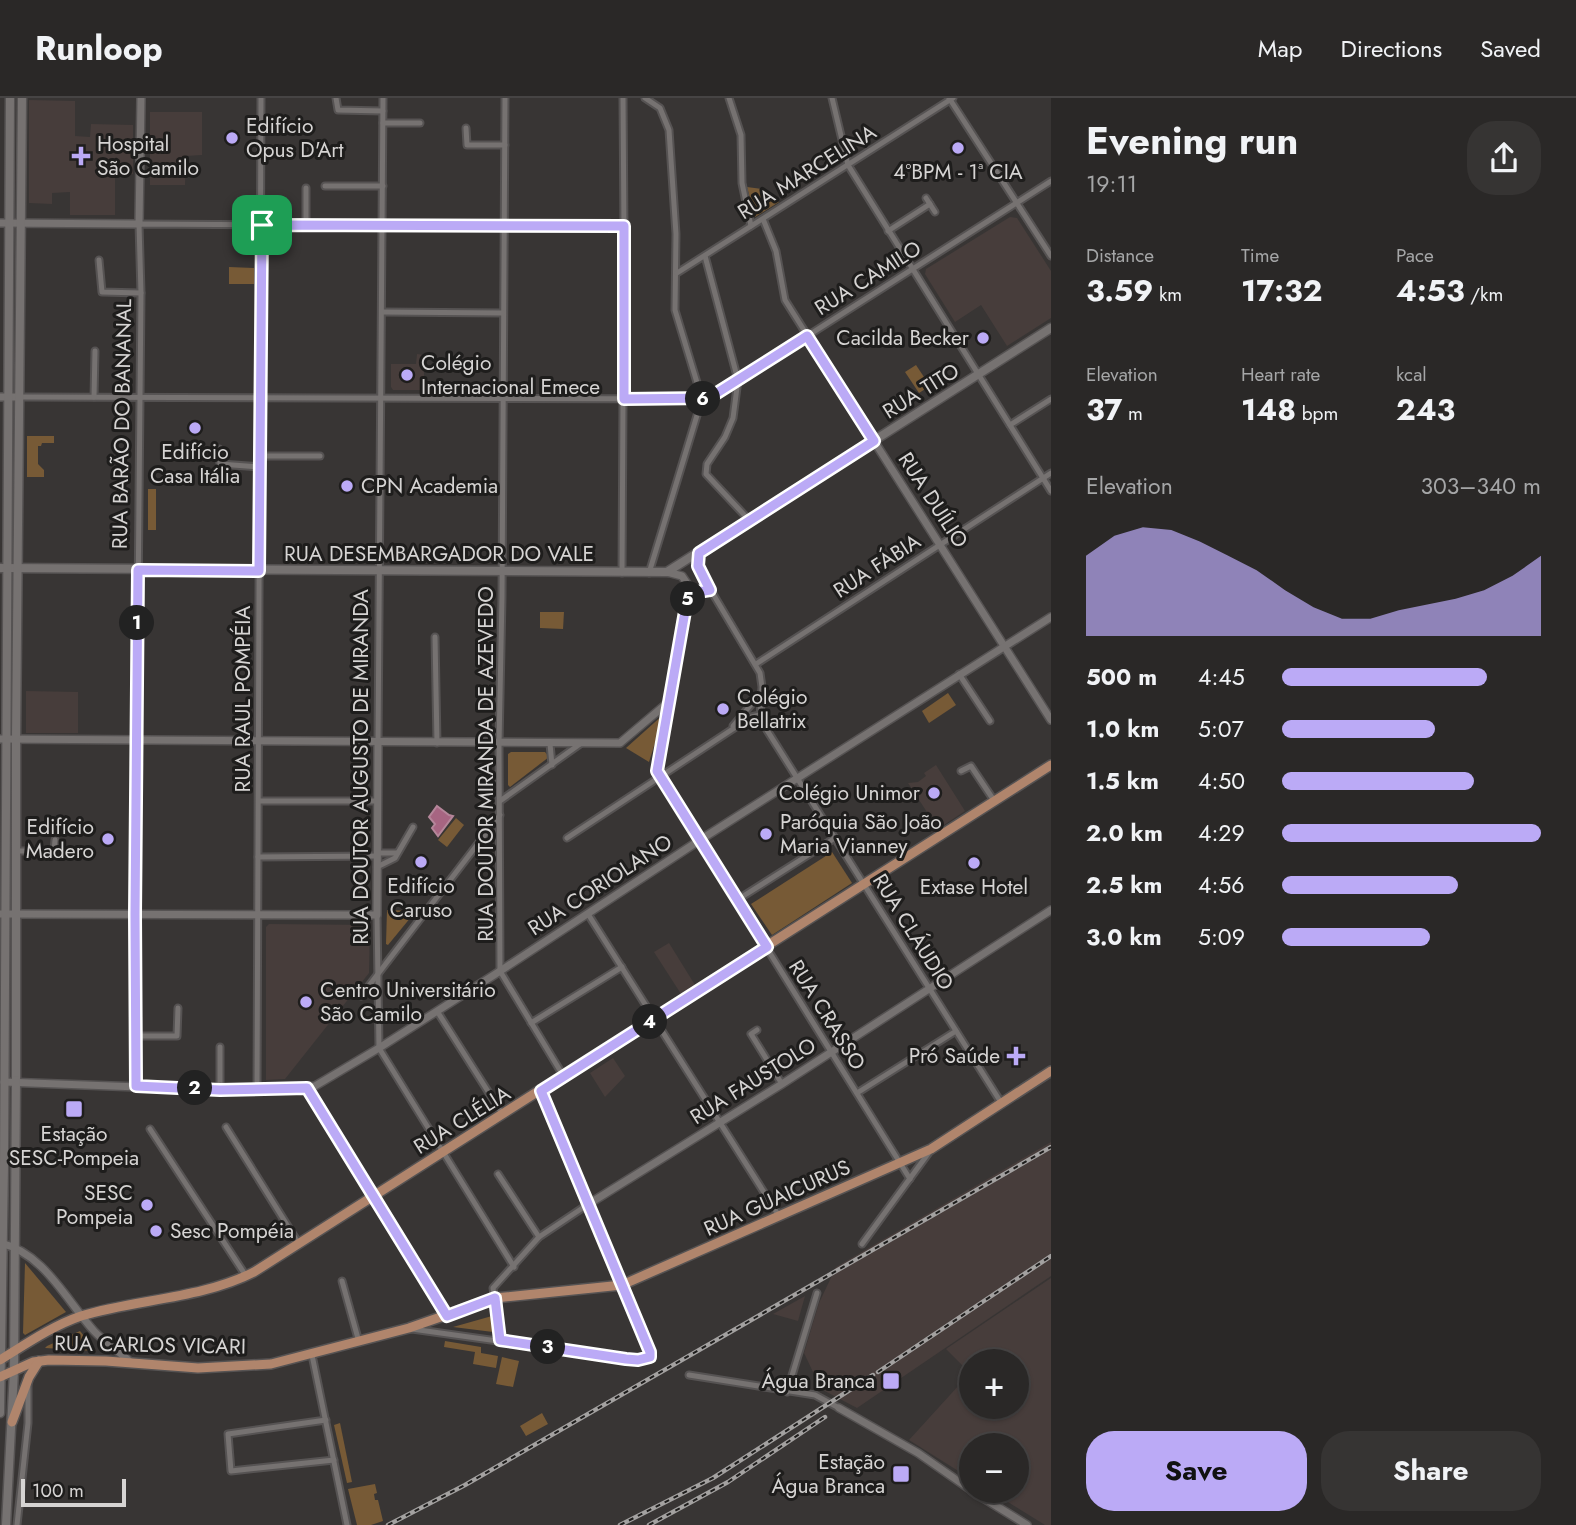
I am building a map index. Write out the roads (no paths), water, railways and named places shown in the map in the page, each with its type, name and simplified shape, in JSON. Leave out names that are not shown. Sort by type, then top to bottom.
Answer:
[{"type":"main road","points":[[0,1413],[4,1082],[2,740],[5,132],[10,98]]},
{"type":"main road","points":[[6,1525],[14,1371],[22,98]]},
{"type":"main road","name":"RUA TITO","points":[[667,572],[1051,328]]},
{"type":"main road","name":"RUA DESEMBARGADOR DO VALE","points":[[4,568],[667,572]]},
{"type":"main road","name":"RUA CLÉLIA","points":[[1,1359],[81,1316],[209,1288],[246,1276],[564,1077],[1051,765]]},
{"type":"main road","name":"RUA GUAICURUS","points":[[447,1316],[495,1298],[622,1284],[901,1164],[931,1149],[1051,1071]]},
{"type":"main road","name":"RUA CARLOS VICARI","points":[[1,1378],[38,1360],[220,1368],[271,1364],[312,1355],[447,1316]]},
{"type":"main road","points":[[12,1425],[38,1360]]},
{"type":"street","name":"RUA BARÃO DO BANANAL","points":[[136,1086],[141,98]]},
{"type":"street","name":"RUA RAUL POMPÉIA","points":[[257,1090],[261,98]]},
{"type":"street","points":[[336,98],[338,110],[383,111]]},
{"type":"street","name":"RUA DOUTOR AUGUSTO DE MIRANDA","points":[[383,98],[377,801],[379,1048],[514,1268]]},
{"type":"street","name":"RUA DOUTOR MIRANDA DE AZEVEDO","points":[[505,98],[499,744],[500,971],[564,1077]]},
{"type":"street","points":[[622,573],[623,98]]},
{"type":"street","points":[[645,98],[660,108],[669,130],[677,273],[675,310],[702,399],[649,573]]},
{"type":"street","points":[[729,98],[741,135],[742,183],[751,226]]},
{"type":"street","points":[[831,98],[848,165],[1051,491]]},
{"type":"street","points":[[951,99],[1051,256]]},
{"type":"street","name":"RUA MARCELINA","points":[[677,273],[951,99]]},
{"type":"street","points":[[383,123],[420,123]]},
{"type":"street","points":[[466,128],[467,145],[505,145]]},
{"type":"street","name":"RUA CAMILO","points":[[702,399],[715,395],[1051,181]]},
{"type":"street","points":[[326,186],[383,186]]},
{"type":"street","points":[[306,188],[306,225]]},
{"type":"street","points":[[926,198],[935,212]]},
{"type":"street","points":[[888,231],[930,204]]},
{"type":"street","name":"RUA DUÍLIO","points":[[763,219],[776,251],[783,296],[1051,720]]},
{"type":"street","points":[[5,223],[624,226]]},
{"type":"street","points":[[705,256],[738,380],[733,418],[725,438],[710,457],[706,469],[710,480],[750,521]]},
{"type":"street","points":[[99,260],[102,292],[141,293]]},
{"type":"street","points":[[383,312],[503,313]]},
{"type":"street","points":[[94,397],[95,351]]},
{"type":"street","points":[[4,397],[702,399]]},
{"type":"street","points":[[1010,425],[1051,399]]},
{"type":"street","points":[[219,449],[220,464],[261,467]]},
{"type":"street","points":[[261,456],[320,456]]},
{"type":"street","name":"RUA FÁBIA","points":[[756,664],[1051,473]]},
{"type":"street","points":[[567,838],[751,716],[760,715],[762,691],[756,664],[710,590],[698,566],[699,553]]},
{"type":"street","points":[[661,776],[657,771],[671,700],[688,585],[686,578],[667,572]]},
{"type":"street","points":[[687,600],[698,592],[710,590]]},
{"type":"street","name":"RUA CORIOLANO","points":[[307,1088],[322,1082],[437,1012],[700,840],[1051,617]]},
{"type":"street","points":[[435,637],[437,743]]},
{"type":"street","points":[[959,674],[990,721]]},
{"type":"street","points":[[731,730],[756,702],[762,691]]},
{"type":"street","points":[[2,740],[614,744],[625,740],[671,700]]},
{"type":"street","name":"RUA CLÁUDIO","points":[[760,715],[760,719],[1002,1104]]},
{"type":"street","points":[[550,744],[552,765]]},
{"type":"street","points":[[500,802],[580,744]]},
{"type":"street","points":[[961,771],[971,766],[995,802]]},
{"type":"street","name":"RUA CRASSO","points":[[661,776],[910,1179]]},
{"type":"street","points":[[259,801],[377,801]]},
{"type":"street","points":[[361,996],[500,815]]},
{"type":"street","points":[[377,867],[391,860],[413,827]]},
{"type":"street","points":[[482,839],[500,836]]},
{"type":"street","points":[[737,900],[835,838]]},
{"type":"street","points":[[17,851],[54,850],[55,840]]},
{"type":"street","points":[[258,857],[397,853]]},
{"type":"street","name":"RUA FAUSTOLO","points":[[495,1298],[493,1288],[514,1268],[538,1237],[721,1123],[1051,910]]},
{"type":"street","points":[[3,914],[377,915]]},
{"type":"street","points":[[588,914],[779,1216]]},
{"type":"street","points":[[378,962],[391,957]]},
{"type":"street","points":[[531,1023],[622,967]]},
{"type":"street","points":[[135,1036],[177,1036],[178,1008]]},
{"type":"street","points":[[437,1012],[503,1115]]},
{"type":"street","points":[[757,1030],[751,1034],[782,1084]]},
{"type":"street","points":[[857,1093],[957,1031]]},
{"type":"street","points":[[220,1047],[220,1090]]},
{"type":"street","points":[[4,1082],[93,1082],[220,1090],[307,1088],[447,1316]]},
{"type":"street","points":[[409,1328],[638,1360],[651,1355],[541,1091]]},
{"type":"street","points":[[226,1127],[299,1244]]},
{"type":"street","points":[[150,1129],[246,1276]]},
{"type":"street","points":[[862,1244],[931,1149]]},
{"type":"street","points":[[498,1174],[538,1237]]},
{"type":"street","points":[[1,1243],[28,1253],[110,1347],[122,1353],[131,1363]]},
{"type":"street","points":[[342,1281],[359,1342]]},
{"type":"street","points":[[787,1392],[817,1293]]},
{"type":"street","points":[[495,1298],[500,1340]]},
{"type":"street","points":[[312,1355],[347,1525]]},
{"type":"street","points":[[689,1375],[815,1395],[918,1453],[959,1482]]},
{"type":"street","points":[[17,1525],[28,1423],[28,1380]]},
{"type":"street","points":[[326,1420],[228,1434],[232,1472],[334,1460]]},
{"type":"street","points":[[991,1503],[1027,1525]]},
{"type":"railway","points":[[388,1525],[465,1485],[1051,1147]]},
{"type":"railway","points":[[878,1372],[1051,1256]]},
{"type":"railway","points":[[620,1525],[713,1478],[873,1375]]},
{"type":"railway","points":[[649,1525],[728,1482],[825,1417]]},
{"type":"place","name":"Edifício Opus D'Art","points":[[232,138]]},
{"type":"place","name":"4ºBPM - 1ª CIA","points":[[958,148]]},
{"type":"place","name":"Hospital São Camilo","points":[[81,156]]},
{"type":"place","name":"Cacilda Becker","points":[[983,338]]},
{"type":"place","name":"Colégio Internacional Emece","points":[[407,375]]},
{"type":"place","name":"Edifício Casa Itália","points":[[195,428]]},
{"type":"place","name":"CPN Academia","points":[[347,486]]},
{"type":"place","name":"Colégio Bellatrix","points":[[723,709]]},
{"type":"place","name":"Colégio Unimor","points":[[934,793]]},
{"type":"place","name":"Paróquia São João Maria Vianney","points":[[766,834]]},
{"type":"place","name":"Edifício Madero","points":[[108,839]]},
{"type":"place","name":"Edifício Caruso","points":[[421,862]]},
{"type":"place","name":"Extase Hotel","points":[[974,863]]},
{"type":"place","name":"Centro Universitário São Camilo","points":[[306,1002]]},
{"type":"place","name":"Pró Saúde","points":[[1016,1056]]},
{"type":"place","name":"Estação SESC-Pompeia","points":[[74,1109]]},
{"type":"place","name":"SESC Pompeia","points":[[147,1205]]},
{"type":"place","name":"Sesc Pompéia","points":[[156,1231]]},
{"type":"place","name":"Água Branca","points":[[891,1381]]},
{"type":"place","name":"Estação Água Branca","points":[[901,1474]]}]
